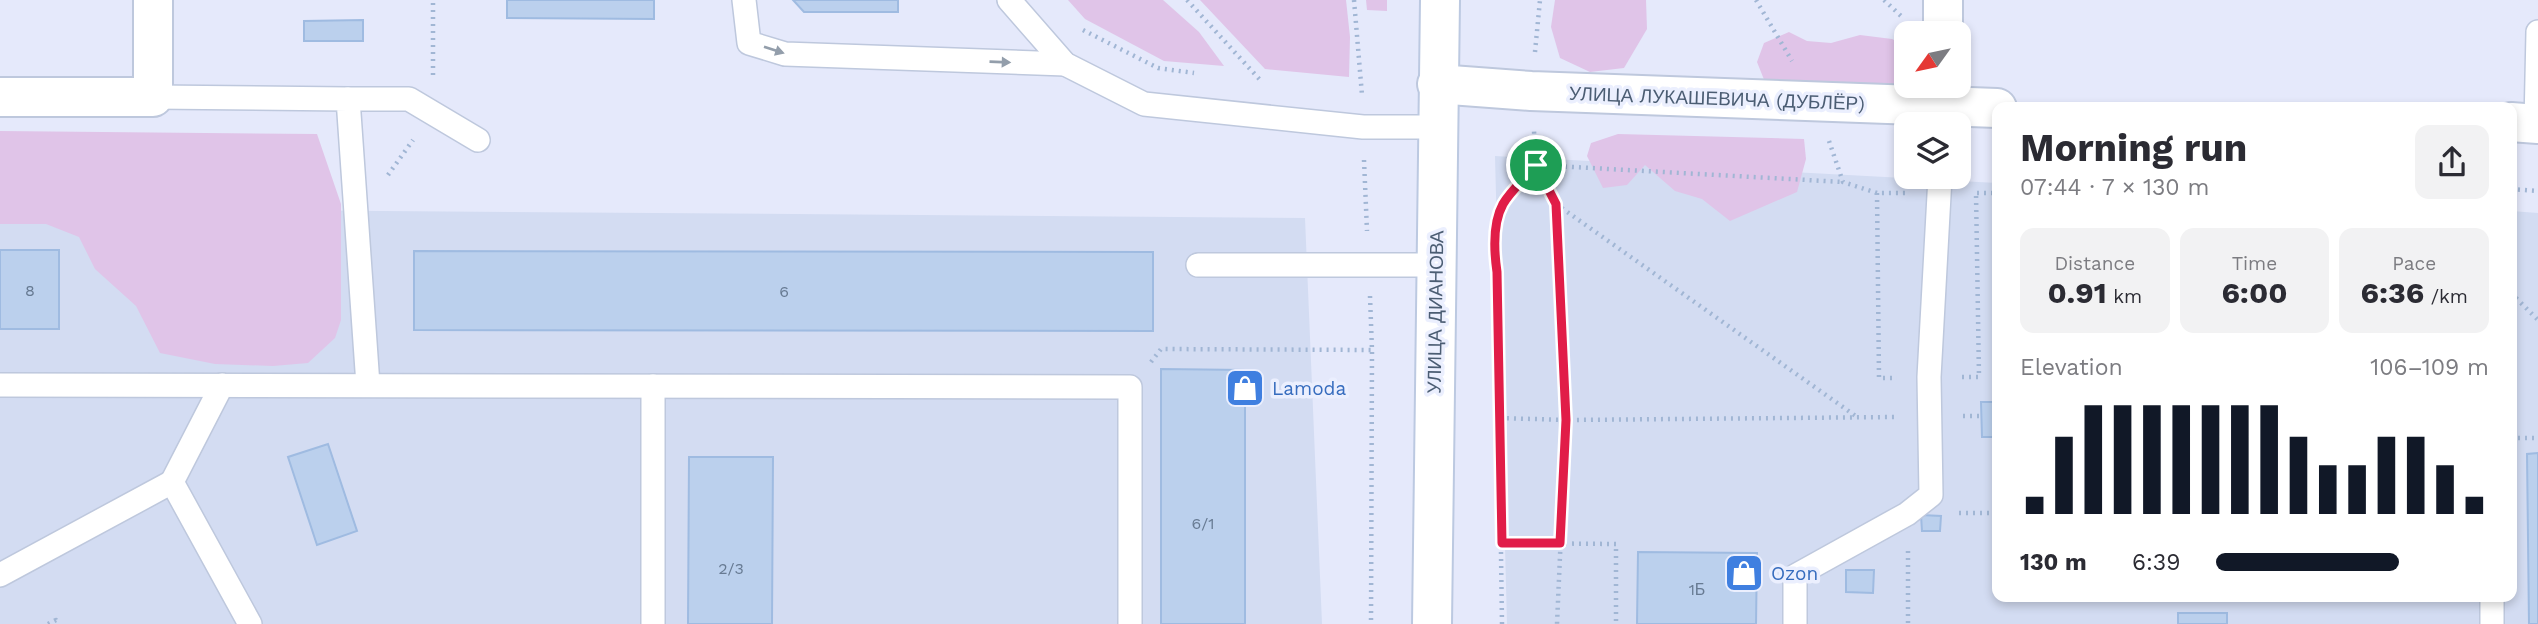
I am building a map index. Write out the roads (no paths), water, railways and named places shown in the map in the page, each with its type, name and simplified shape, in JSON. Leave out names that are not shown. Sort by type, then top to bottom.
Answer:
[{"type":"street","points":[[0,97],[153,97],[153,0]]},
{"type":"street","name":"УЛИЦА ДИАНОВА","points":[[1432,624],[1436,127],[1440,0]]},
{"type":"street","points":[[1943,0],[1943,21]]},
{"type":"street","name":"УЛИЦА ЛУКАШЕВИЧА (ДУБЛЁР)","points":[[1437,85],[1531,91],[1992,108]]},
{"type":"lane","points":[[744,0],[750,43],[785,54],[1065,64]]},
{"type":"lane","points":[[1009,0],[1065,64],[1144,104],[1363,127],[1436,127]]},
{"type":"lane","points":[[2528,123],[2538,32]]},
{"type":"lane","points":[[153,97],[409,99],[478,140]]},
{"type":"lane","points":[[348,99],[368,385]]},
{"type":"lane","points":[[1795,624],[1795,576],[1907,514],[1931,495],[1929,377],[1939,189]]},
{"type":"lane","points":[[1198,265],[1435,265]]},
{"type":"lane","points":[[0,385],[1130,387],[1130,624]]},
{"type":"lane","points":[[0,575],[172,482],[222,385]]},
{"type":"lane","points":[[653,386],[653,624]]},
{"type":"lane","points":[[172,482],[250,624]]},
{"type":"lane","points":[[2492,602],[2492,624]]},
{"type":"place","name":"Lamoda","points":[[1245,388]]},
{"type":"place","name":"Ozon","points":[[1744,573]]}]
